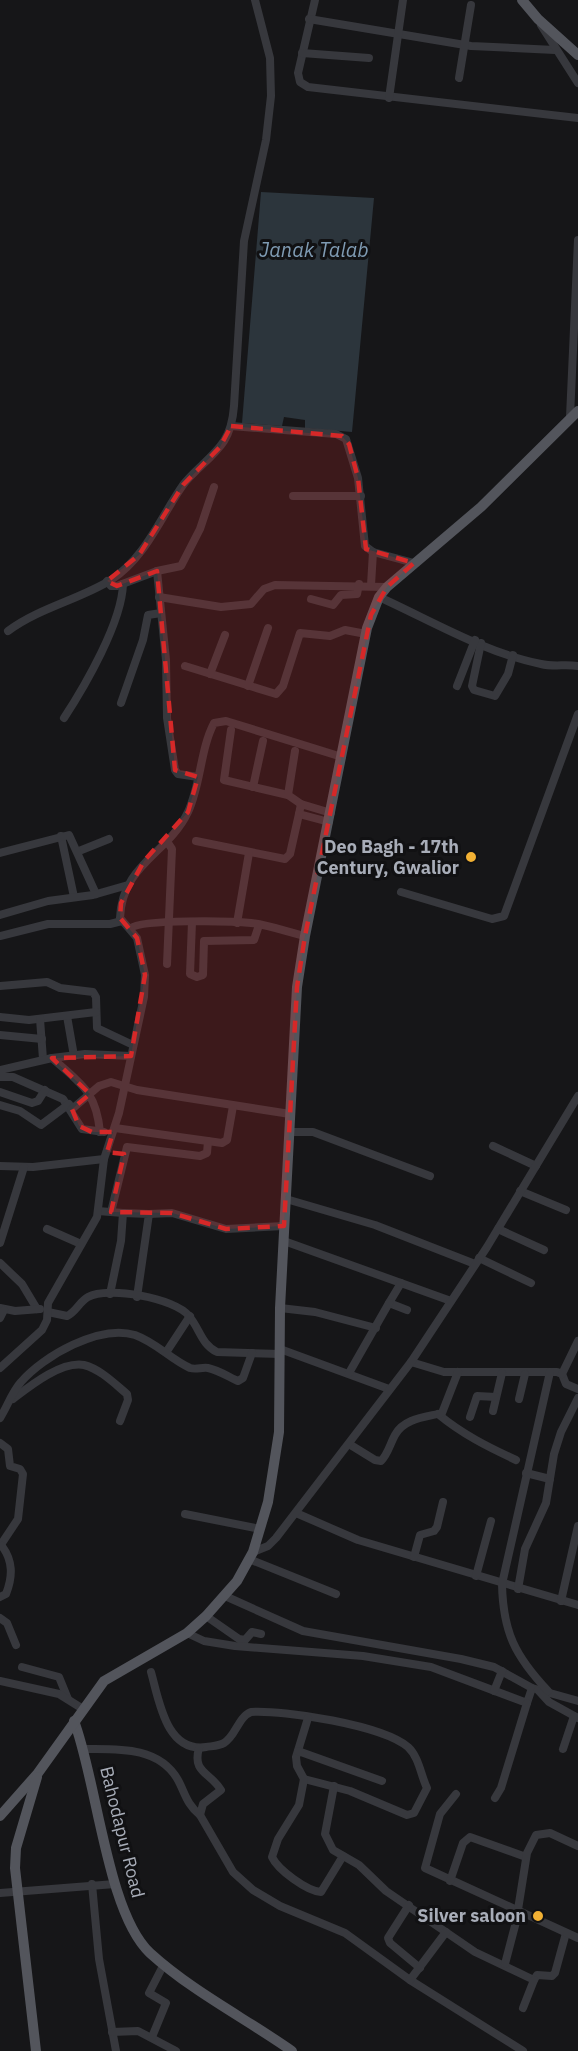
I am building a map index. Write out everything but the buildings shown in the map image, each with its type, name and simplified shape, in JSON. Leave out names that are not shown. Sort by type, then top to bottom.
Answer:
[{"type":"main road","points":[[522,0],[538,19],[578,56]]},
{"type":"main road","points":[[0,1816],[38,1773],[83,1709],[109,1677],[144,1660],[187,1633],[225,1596],[251,1555],[268,1502],[279,1432],[280,1308],[297,987],[305,936],[366,634],[379,597],[387,587],[481,507],[574,414]]},
{"type":"main road","name":"Bahodapur Road","points":[[74,1722],[84,1749],[115,1884],[140,1940],[164,1964],[210,2000],[292,2051]]},
{"type":"main road","points":[[36,2051],[15,1868],[16,1848],[38,1773]]},
{"type":"street","points":[[8,631],[38,613],[107,582],[139,555],[183,485],[220,447],[231,426],[245,231],[266,140],[272,96],[270,58],[255,0]]},
{"type":"street","points":[[315,0],[298,78],[304,85],[322,91],[578,118]]},
{"type":"street","points":[[389,98],[404,0]]},
{"type":"street","points":[[459,78],[471,5]]},
{"type":"street","points":[[538,19],[555,50],[578,83]]},
{"type":"street","points":[[309,20],[464,45],[555,50]]},
{"type":"street","points":[[302,53],[369,58]]},
{"type":"street","points":[[574,414],[578,240]]},
{"type":"street","points":[[231,426],[342,436],[349,444],[361,496],[363,540],[367,550],[414,563]]},
{"type":"street","points":[[107,582],[114,587],[157,571],[182,565],[200,530],[214,487]]},
{"type":"street","points":[[293,496],[361,496]]},
{"type":"street","points":[[371,585],[373,552]]},
{"type":"street","points":[[157,571],[167,718],[175,770],[178,774],[198,777]]},
{"type":"street","points":[[64,718],[90,676],[118,613],[123,584]]},
{"type":"street","points":[[159,597],[212,606],[238,607],[251,604],[264,589],[275,585],[359,584],[387,587]]},
{"type":"street","points":[[311,599],[333,604],[341,595],[356,595],[359,584]]},
{"type":"street","points":[[379,597],[478,642],[513,655],[543,665],[578,666]]},
{"type":"street","points":[[121,703],[143,640],[148,615],[161,614]]},
{"type":"street","points":[[248,686],[268,628]]},
{"type":"street","points":[[185,666],[272,694],[279,692],[296,639],[303,632],[330,636],[345,630],[366,634]]},
{"type":"street","points":[[210,674],[225,635]]},
{"type":"street","points":[[478,642],[472,686],[474,690],[495,696],[508,674],[513,655]]},
{"type":"street","points":[[457,686],[478,642]]},
{"type":"street","points":[[400,892],[492,919],[504,916],[512,901],[542,808],[578,714]]},
{"type":"street","points":[[0,1368],[42,1330],[48,1310],[98,1211],[106,1156],[142,1012],[145,975],[137,938],[131,928],[122,921],[121,903],[128,885],[144,861],[166,840],[188,812],[215,721],[226,721],[342,757]]},
{"type":"street","points":[[231,730],[224,780],[288,795],[330,818]]},
{"type":"street","points":[[253,787],[263,741]]},
{"type":"street","points":[[288,795],[295,751]]},
{"type":"street","points":[[196,841],[280,860],[288,857],[301,804]]},
{"type":"street","points":[[299,814],[330,818]]},
{"type":"street","points":[[61,836],[74,897]]},
{"type":"street","points":[[0,853],[61,836],[72,837],[96,894]]},
{"type":"street","points":[[79,851],[109,839]]},
{"type":"street","points":[[166,840],[172,849],[166,964]]},
{"type":"street","points":[[237,923],[249,853]]},
{"type":"street","points":[[0,915],[48,901],[96,894],[128,885]]},
{"type":"street","points":[[0,936],[48,924],[111,924],[122,921]]},
{"type":"street","points":[[131,928],[137,925],[168,922],[237,923],[259,925],[305,936]]},
{"type":"street","points":[[192,922],[190,974],[197,977],[203,975],[204,940],[254,940],[259,925]]},
{"type":"street","points":[[0,987],[47,982],[60,988],[93,992],[96,997],[100,1031],[133,1045]]},
{"type":"street","points":[[0,1017],[40,1019],[96,1012]]},
{"type":"street","points":[[67,1016],[74,1056]]},
{"type":"street","points":[[40,1019],[42,1039],[48,1059],[89,1095],[98,1108],[100,1132]]},
{"type":"street","points":[[0,1035],[42,1039]]},
{"type":"street","points":[[0,1070],[48,1059],[74,1056],[131,1056]]},
{"type":"street","points":[[0,1077],[13,1077],[45,1090],[70,1107],[82,1129],[100,1132],[114,1130],[222,1143],[227,1140],[233,1106]]},
{"type":"street","points":[[0,1105],[20,1111],[41,1125],[89,1095],[105,1082],[137,1090],[290,1114]]},
{"type":"street","points":[[0,1092],[32,1103],[38,1101],[45,1090]]},
{"type":"street","points":[[251,1555],[268,1546],[296,1513],[411,1362],[498,1229],[578,1096]]},
{"type":"street","points":[[289,1132],[313,1132],[430,1176]]},
{"type":"street","points":[[171,1153],[172,1136]]},
{"type":"street","points":[[111,1212],[127,1147],[205,1155],[208,1141]]},
{"type":"street","points":[[494,1146],[536,1166]]},
{"type":"street","points":[[0,1166],[24,1167],[124,1154]]},
{"type":"street","points":[[0,1243],[24,1167]]},
{"type":"street","points":[[100,1186],[116,1188]]},
{"type":"street","points":[[520,1191],[566,1210]]},
{"type":"street","points":[[286,1198],[375,1225],[477,1261],[531,1283]]},
{"type":"street","points":[[98,1211],[148,1215],[172,1213],[216,1228],[226,1229],[284,1226]]},
{"type":"street","points":[[110,1294],[122,1241],[123,1213]]},
{"type":"street","points":[[137,1296],[148,1215]]},
{"type":"street","points":[[47,1229],[81,1244]]},
{"type":"street","points":[[498,1229],[544,1250]]},
{"type":"street","points":[[284,1241],[451,1301]]},
{"type":"street","points":[[0,1263],[22,1284],[37,1309]]},
{"type":"street","points":[[348,1373],[401,1283]]},
{"type":"street","points":[[1,1312],[37,1309],[67,1316],[87,1298],[110,1294],[170,1302],[181,1307],[190,1316],[208,1347],[217,1352],[279,1351],[389,1389]]},
{"type":"street","points":[[389,1303],[407,1310]]},
{"type":"street","points":[[280,1308],[315,1312],[376,1328]]},
{"type":"street","points":[[167,1351],[190,1316]]},
{"type":"street","points":[[0,1418],[20,1383],[34,1369],[69,1346],[100,1336],[124,1332],[150,1341],[190,1368],[207,1368],[238,1381],[243,1378],[252,1353]]},
{"type":"street","points":[[578,1341],[562,1374],[566,1384],[578,1389]]},
{"type":"street","points":[[411,1362],[432,1370],[562,1374]]},
{"type":"street","points":[[11,1400],[48,1376],[73,1366],[84,1365],[98,1371],[127,1394],[129,1400],[120,1421]]},
{"type":"street","points":[[438,1414],[445,1409],[458,1372]]},
{"type":"street","points":[[548,1691],[529,1671],[510,1639],[504,1619],[502,1584],[550,1372]]},
{"type":"street","points":[[493,1411],[502,1373]]},
{"type":"street","points":[[519,1399],[525,1374]]},
{"type":"street","points":[[470,1417],[477,1396],[496,1397]]},
{"type":"street","points":[[518,1589],[525,1549],[546,1503],[561,1432],[578,1398]]},
{"type":"street","points":[[349,1444],[375,1460],[381,1461],[403,1425],[430,1414],[438,1414],[463,1430],[473,1440],[516,1461]]},
{"type":"street","points":[[0,1443],[6,1445],[10,1466],[20,1469],[23,1474],[18,1519],[1,1546],[10,1556],[12,1566],[6,1594],[0,1597]]},
{"type":"street","points":[[526,1473],[550,1479]]},
{"type":"street","points":[[414,1557],[420,1535],[434,1531],[437,1527],[443,1502]]},
{"type":"street","points":[[296,1513],[358,1540],[578,1605]]},
{"type":"street","points":[[185,1514],[211,1521],[240,1523],[260,1529]]},
{"type":"street","points":[[476,1576],[491,1521]]},
{"type":"street","points":[[561,1601],[578,1526]]},
{"type":"street","points":[[251,1555],[336,1594]]},
{"type":"street","points":[[225,1596],[288,1626],[316,1635],[461,1659],[502,1671],[535,1689],[549,1702],[576,1717],[563,1749]]},
{"type":"street","points":[[206,1616],[238,1640],[245,1640],[252,1632],[261,1634]]},
{"type":"street","points":[[0,1618],[7,1623],[16,1645]]},
{"type":"street","points":[[187,1633],[204,1641],[235,1646],[363,1656],[431,1667],[527,1703]]},
{"type":"street","points":[[22,1667],[59,1677],[68,1699]]},
{"type":"street","points":[[494,1691],[502,1671]]},
{"type":"street","points":[[151,1672],[172,1732],[187,1746],[199,1748],[226,1742],[247,1713],[251,1712],[308,1718],[376,1731],[398,1741],[410,1750],[427,1788],[411,1816],[334,1786],[304,1779]]},
{"type":"street","points":[[0,1681],[59,1694],[83,1709]]},
{"type":"street","points":[[535,1689],[578,1701]]},
{"type":"street","points":[[495,1798],[501,1788],[527,1703],[535,1689]]},
{"type":"street","points":[[308,1718],[298,1751],[297,1766],[304,1779],[299,1805],[274,1848],[272,1857],[274,1862],[310,1888],[321,1892],[344,1856]]},
{"type":"street","points":[[199,1748],[196,1758],[199,1767],[221,1790],[203,1804],[200,1815]]},
{"type":"street","points":[[84,1749],[130,1750],[152,1758],[172,1772],[188,1803],[200,1815],[233,1872],[253,1890],[280,1906],[345,1933],[410,1980],[523,2051]]},
{"type":"street","points":[[298,1751],[382,1781]]},
{"type":"street","points":[[334,1786],[325,1834],[328,1845],[365,1871],[386,1891],[475,1952],[505,1964],[534,1980]]},
{"type":"street","points":[[456,1794],[440,1814],[425,1865],[428,1871],[578,1938]]},
{"type":"street","points":[[505,1964],[518,1912],[526,1857],[531,1843],[541,1832],[557,1836],[578,1846]]},
{"type":"street","points":[[450,1881],[463,1843],[470,1837],[526,1857]]},
{"type":"street","points":[[92,1884],[99,1959],[116,2051]]},
{"type":"street","points":[[0,1893],[115,1884]]},
{"type":"street","points":[[409,1905],[388,1938],[390,1943],[420,1968]]},
{"type":"street","points":[[410,1980],[446,1932]]},
{"type":"street","points":[[523,2008],[537,1975],[552,1976],[555,1973],[567,1934]]},
{"type":"street","points":[[152,2037],[166,2003],[149,1993],[164,1964]]},
{"type":"street","points":[[112,2032],[138,2031],[176,2051]]},
{"type":"highlighted area","points":[[231,426],[342,436],[349,444],[358,478],[366,549],[414,563],[387,587],[371,615],[305,936],[297,987],[284,1226],[226,1229],[172,1213],[111,1212],[124,1154],[107,1152],[113,1132],[92,1132],[79,1126],[72,1109],[90,1094],[52,1058],[131,1056],[145,975],[137,938],[120,918],[121,903],[144,861],[188,812],[198,777],[175,770],[157,571],[117,586],[107,581],[139,555],[183,485],[220,447]]},
{"type":"water","name":"Janak Talab","points":[[261,192],[374,198],[352,432],[305,428],[305,420],[284,417],[282,426],[242,423]]},
{"type":"place","name":"Deo Bagh - 17th Century, Gwalior","points":[[471,857]]},
{"type":"place","name":"Silver saloon","points":[[538,1916]]}]
